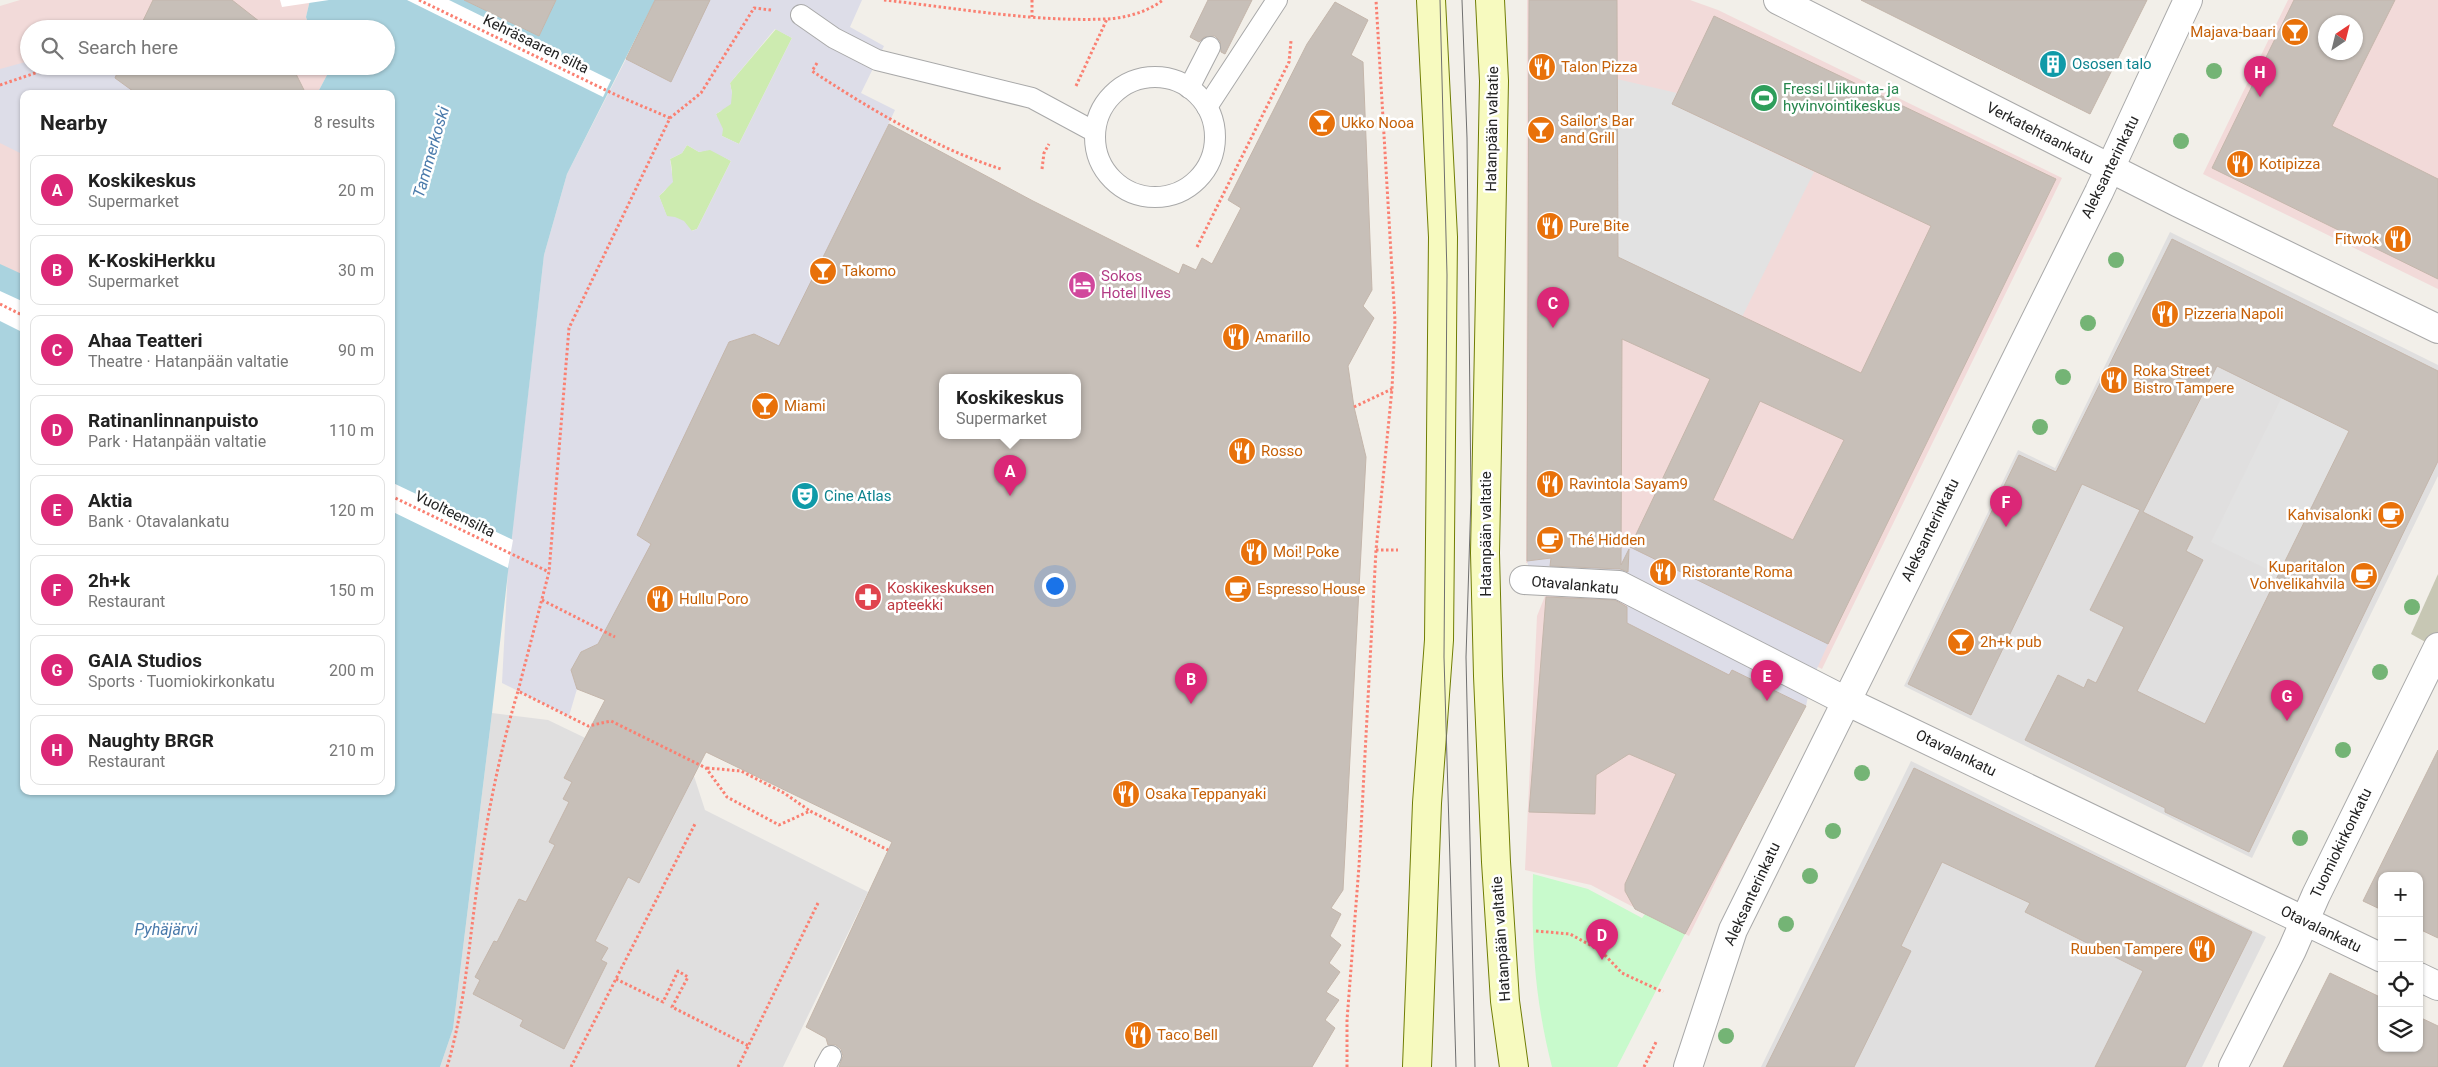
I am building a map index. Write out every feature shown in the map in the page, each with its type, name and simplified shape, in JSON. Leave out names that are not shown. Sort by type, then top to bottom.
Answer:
[{"type":"street","points":[[1418,1067],[1428,803],[1439,640],[1443,237],[1431,0]]},
{"type":"street","name":"Hatanpään valtatie","points":[[1490,0],[1494,81],[1486,412],[1485,553],[1487,657],[1496,862],[1506,1001],[1514,1067]]},
{"type":"street","name":"Verkatehtaankatu","points":[[1778,0],[2110,168],[2438,329]]},
{"type":"street","name":"Aleksanterinkatu","points":[[1688,1067],[1733,930],[2110,168],[2188,0]]},
{"type":"street","name":"Otavalankatu","points":[[1524,580],[1619,585],[1846,700],[2378,956]]},
{"type":"street","name":"Tuomiokirkonkatu","points":[[2233,1067],[2292,950],[2304,920],[2438,647]]},
{"type":"street","points":[[2423,979],[2438,986]]},
{"type":"lane","points":[[1207,107],[1277,0]]},
{"type":"lane","points":[[801,15],[834,38],[877,60],[1032,98],[1095,132]]},
{"type":"lane","points":[[1189,88],[1210,47]]},
{"type":"lane","points":[[1145,78],[1163,78],[1180,82],[1196,92],[1207,107],[1214,124],[1215,145],[1209,164],[1196,182],[1179,193],[1159,197],[1138,195],[1119,186],[1105,171],[1096,152],[1095,132],[1100,112],[1112,94],[1127,84],[1145,78]]},
{"type":"path","name":"Kehräsaaren silta","points":[[418,0],[616,95],[670,118]]},
{"type":"path","points":[[884,0],[1032,16],[1107,19],[1151,9],[1163,0]]},
{"type":"path","points":[[1032,0],[1032,16]]},
{"type":"path","points":[[1347,1067],[1346,1020],[1359,866],[1376,550],[1392,388],[1395,321],[1376,0]]},
{"type":"path","points":[[447,1067],[459,1021],[476,893],[501,748],[549,572],[569,328],[670,118],[701,93],[754,8],[801,15]]},
{"type":"path","points":[[1196,246],[1288,62],[1290,44],[1294,35]]},
{"type":"path","points":[[834,38],[812,71],[875,110],[974,161],[1001,169]]},
{"type":"path","points":[[0,85],[29,75]]},
{"type":"path","points":[[0,304],[20,314]]},
{"type":"path","points":[[1354,407],[1392,388]]},
{"type":"path","name":"Vuolteensilta","points":[[395,498],[549,572]]},
{"type":"path","points":[[1376,550],[1398,550]]},
{"type":"path","points":[[542,600],[615,637]]},
{"type":"path","points":[[518,691],[588,726],[611,721],[706,768],[741,771],[784,793],[810,811],[888,850]]},
{"type":"path","points":[[706,768],[727,797],[780,826],[810,811]]},
{"type":"path","points":[[571,1067],[696,822]]},
{"type":"path","points":[[738,1067],[818,903]]},
{"type":"path","points":[[1532,931],[1570,934],[1601,951],[1622,973],[1664,992]]},
{"type":"path","points":[[616,979],[662,1002],[678,971],[688,977],[672,1007],[749,1046]]},
{"type":"shaded area","points":[[20,0],[310,0],[307,20],[20,20],[20,75],[327,75],[319,90],[20,90],[20,301],[0,291],[0,6]]},
{"type":"shaded area","points":[[706,0],[862,0],[850,27],[884,46],[861,93],[895,110],[860,185],[828,371],[754,334],[729,342],[638,535],[651,544],[607,651],[596,645],[581,652],[571,670],[577,689],[569,716],[502,683],[508,568],[544,255],[567,174],[626,59],[671,82]],"holes":[[[775,29],[792,38],[739,144],[722,136],[723,129],[716,114],[731,104],[732,93],[730,83]],[[687,145],[699,152],[710,150],[731,161],[697,229],[692,231],[684,221],[667,216],[659,196],[673,182],[670,159],[682,153]]]},
{"type":"shaded area","points":[[1527,0],[1690,0],[1718,10],[2062,178],[1822,669],[1616,566],[1526,563]]},
{"type":"shaded area","points":[[2288,0],[2438,0],[2438,289],[2203,174]]},
{"type":"shaded area","points":[[20,63],[20,75],[172,75],[167,90],[20,90],[20,153],[0,143],[0,69]]},
{"type":"shaded area","points":[[1617,79],[1677,93],[1672,104],[1814,172],[1742,317],[1618,257]]},
{"type":"shaded area","points":[[2170,232],[2438,365],[2438,476],[2252,858],[1904,686],[2018,450],[2055,468]]},
{"type":"shaded area","points":[[2282,397],[2349,431],[2279,575],[2211,542]]},
{"type":"shaded area","points":[[1630,547],[1828,644],[1811,682],[1806,706],[1732,670],[1729,675],[1626,623],[1627,595],[1532,580],[1527,561]]},
{"type":"shaded area","points":[[2438,574],[2438,649],[2411,634]]},
{"type":"shaded area","points":[[1547,591],[1628,595],[1806,696],[1689,936],[1591,885],[1525,870],[1537,616]]},
{"type":"shaded area","points":[[492,713],[548,720],[602,746],[693,773],[705,810],[868,892],[783,1067],[440,1067],[453,1029]]},
{"type":"shaded area","points":[[1911,761],[2266,937],[2202,1067],[1761,1067]]},
{"type":"green space","points":[[776,29],[792,38],[739,144],[722,136],[716,114],[721,111],[732,93],[730,83]]},
{"type":"green space","points":[[687,145],[699,152],[710,149],[731,161],[697,229],[691,231],[667,217],[659,196],[667,188],[671,179],[670,159],[682,153]]},
{"type":"green space","points":[[1533,874],[1588,889],[1642,918],[1645,914],[1685,934],[1617,1067],[1552,1067],[1546,1042],[1535,971]]},
{"type":"water","name":"Pyhäjärvi","points":[[310,0],[464,0],[539,36],[556,0],[655,0],[567,174],[544,255],[492,713],[453,1029],[440,1067],[0,1067],[0,264],[20,273],[20,795],[395,795],[395,90],[319,90],[327,75],[395,75],[395,20],[307,20]]},
{"type":"pier","points":[[280,0],[329,0],[282,7]]},
{"type":"pier","points":[[407,0],[449,0],[611,80],[603,97]]},
{"type":"pier","points":[[0,291],[20,300],[20,331],[0,321]]},
{"type":"pier","points":[[395,484],[513,540],[508,568],[395,513]]},
{"type":"building","points":[[153,0],[232,0],[258,20],[143,20]]},
{"type":"building","points":[[464,0],[556,0],[539,36]]},
{"type":"building","points":[[655,0],[710,0],[671,82],[626,59]]},
{"type":"building","points":[[1208,0],[1252,0],[1225,54],[1221,52],[1220,41],[1215,36],[1204,37],[1199,42],[1190,37]]},
{"type":"building","points":[[1529,0],[1617,0],[1618,257],[1861,373],[1931,226],[1672,104],[1714,16],[2056,179],[1828,644],[1630,547],[1710,379],[1622,339],[1621,565],[1629,549],[1628,572],[1620,569],[1550,566],[1551,558],[1527,561]],"holes":[[[1760,401],[1844,440],[1793,540],[1713,500]]]},
{"type":"building","name":"Ososen talo","points":[[1861,0],[2147,0],[2090,114]]},
{"type":"building","points":[[2294,0],[2395,0],[2332,126],[2438,179],[2438,279],[2212,168]]},
{"type":"building","points":[[1335,2],[1368,20],[1351,55],[1363,62],[1372,290],[1363,306],[1374,318],[1348,366],[1354,407],[1366,457],[1343,890],[1331,908],[1341,914],[1330,936],[1341,945],[1329,963],[1340,972],[1326,992],[1339,1000],[1325,1020],[1335,1028],[1312,1067],[839,1067],[843,1056],[841,1049],[836,1045],[828,1045],[826,1038],[806,1027],[892,842],[706,752],[639,883],[628,877],[595,941],[608,948],[601,960],[607,963],[564,1049],[520,1026],[523,1020],[473,994],[480,980],[475,977],[494,941],[497,942],[519,899],[526,902],[555,845],[549,842],[569,802],[563,799],[572,782],[564,778],[605,700],[577,689],[571,670],[581,652],[598,644],[651,544],[637,535],[729,342],[754,334],[779,346],[889,124],[1033,201],[1179,274],[1183,264],[1196,270],[1202,258],[1212,264],[1241,208],[1228,200],[1307,44]]},
{"type":"building","points":[[116,75],[296,75],[304,90],[132,90],[115,78]]},
{"type":"building","points":[[2172,239],[2438,371],[2438,461],[2249,852],[2165,812],[2165,808],[2025,740],[2058,675],[2084,688],[2088,679],[2096,683],[2124,627],[2090,610],[2140,510],[2082,484],[1971,715],[1908,684],[2019,455],[2056,472]],"holes":[[[2217,366],[2349,431],[2205,724],[2137,691],[2203,560],[2186,551],[2193,537],[2143,512]]]},
{"type":"building","points":[[1546,597],[1615,600],[1627,607],[1627,623],[1729,675],[1732,670],[1806,706],[1685,934],[1635,909],[1625,891],[1625,884],[1676,774],[1629,754],[1596,775],[1595,814],[1529,812]]},
{"type":"building","points":[[2438,750],[2438,938],[2423,931],[2423,872],[2378,872],[2378,908],[2363,901]]},
{"type":"building","points":[[1914,768],[2252,932],[2185,1067],[2095,1067],[2143,971],[2025,912],[2030,903],[1942,862],[1901,946],[1911,951],[1854,1067],[1766,1067]]},
{"type":"building","points":[[2330,973],[2378,996],[2378,1052],[2423,1052],[2423,1019],[2438,1026],[2438,1067],[2283,1067]]},
{"type":"tram line","points":[[1440,0],[1447,275],[1444,657],[1456,1067]]},
{"type":"tram line","points":[[1462,0],[1467,138],[1471,497],[1466,657],[1475,1067]]},
{"type":"place","name":"Majava-baari","points":[[2295,32]]},
{"type":"place","name":"Ososen talo","points":[[2053,64]]},
{"type":"place","name":"Talon Pizza","points":[[1542,67]]},
{"type":"place","name":"Naughty BRGR","points":[[2260,97]]},
{"type":"place","name":"Fressi Liikunta- ja hyvinvointikeskus","points":[[1764,98]]},
{"type":"place","name":"Ukko Nooa","points":[[1322,123]]},
{"type":"place","name":"Sailor's Bar and Grill","points":[[1541,130]]},
{"type":"place","name":"Kotipizza","points":[[2240,164]]},
{"type":"place","name":"Pure Bite","points":[[1550,226]]},
{"type":"place","name":"Fitwok","points":[[2398,239]]},
{"type":"place","name":"Takomo","points":[[823,271]]},
{"type":"place","name":"Sokos Hotel Ilves","points":[[1082,285]]},
{"type":"place","name":"Pizzeria Napoli","points":[[2165,314]]},
{"type":"place","name":"Ahaa Teatteri","points":[[1553,328]]},
{"type":"place","name":"Amarillo","points":[[1236,337]]},
{"type":"place","name":"Roka Street Bistro Tampere","points":[[2114,380]]},
{"type":"place","name":"Miami","points":[[765,406]]},
{"type":"place","name":"Rosso","points":[[1242,451]]},
{"type":"place","name":"Ravintola Sayam9","points":[[1550,484]]},
{"type":"place","name":"Cine Atlas","points":[[805,496]]},
{"type":"place","name":"Koskikeskus","points":[[1010,496]]},
{"type":"place","name":"Kahvisalonki","points":[[2391,515]]},
{"type":"place","name":"2h+k","points":[[2006,527]]},
{"type":"place","name":"Thé Hidden","points":[[1550,540]]},
{"type":"place","name":"Moi! Poke","points":[[1254,552]]},
{"type":"place","name":"Ristorante Roma","points":[[1663,572]]},
{"type":"place","name":"Kuparitalon Vohvelikahvila","points":[[2364,576]]},
{"type":"place","name":"Espresso House","points":[[1238,589]]},
{"type":"place","name":"Koskikeskuksen apteekki","points":[[868,597]]},
{"type":"place","name":"Hullu Poro","points":[[660,599]]},
{"type":"place","name":"2h+k pub","points":[[1961,642]]},
{"type":"place","name":"Aktia","points":[[1767,701]]},
{"type":"place","name":"K-KoskiHerkku","points":[[1191,704]]},
{"type":"place","name":"GAIA Studios","points":[[2287,721]]},
{"type":"place","name":"Osaka Teppanyaki","points":[[1126,794]]},
{"type":"place","name":"Ruuben Tampere","points":[[2202,949]]},
{"type":"place","name":"Ratinanlinnanpuisto","points":[[1602,960]]},
{"type":"place","name":"Taco Bell","points":[[1138,1035]]},
{"type":"water label","name":"Tammerkoski","points":[[431,152]]}]
